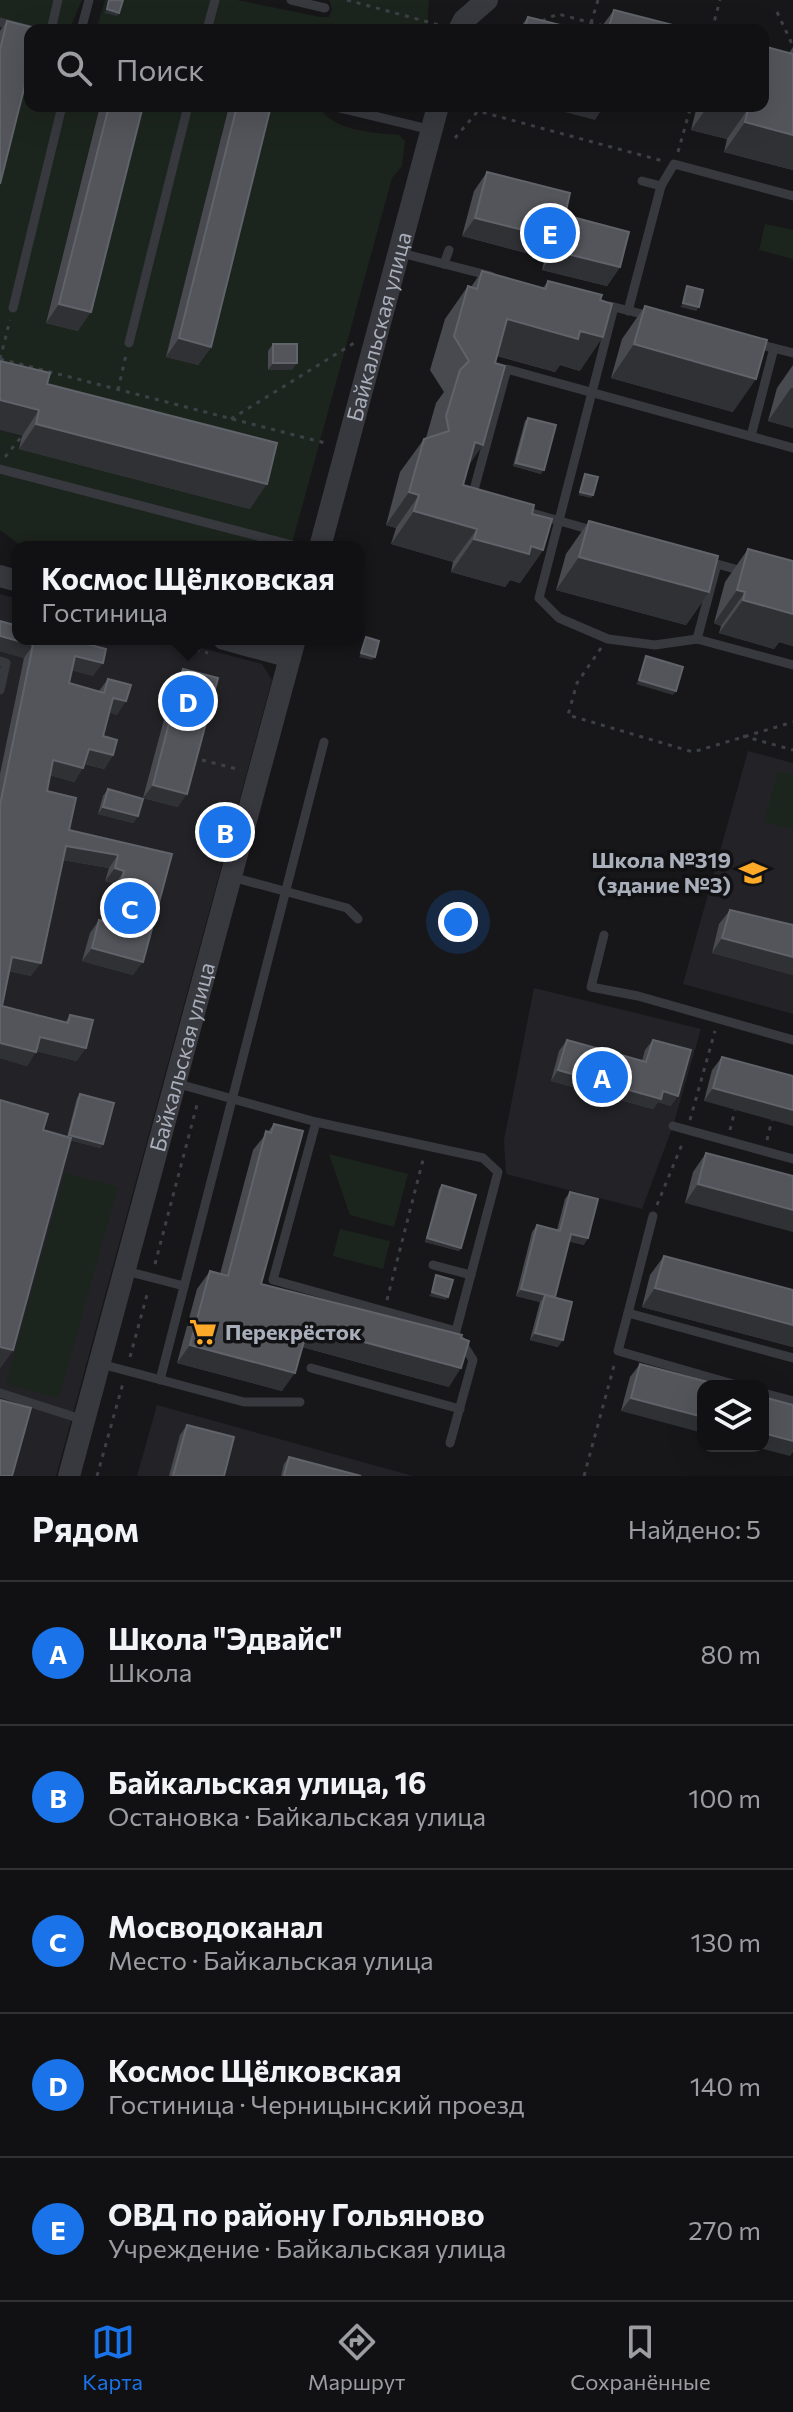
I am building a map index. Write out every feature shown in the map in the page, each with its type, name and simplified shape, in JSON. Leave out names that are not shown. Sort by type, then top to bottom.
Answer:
[{"type":"street","points":[[452,24],[455,0]]},
{"type":"street","points":[[457,24],[487,0]]},
{"type":"street","name":"Байкальская улица","points":[[322,541],[436,112]]},
{"type":"street","points":[[269,645],[292,648]]},
{"type":"street","name":"Байкальская улица","points":[[69,1476],[292,648]]},
{"type":"lane","points":[[52,24],[58,0]]},
{"type":"lane","points":[[83,24],[89,0]]},
{"type":"lane","points":[[209,24],[215,0]]},
{"type":"lane","points":[[291,0],[325,8]]},
{"type":"lane","points":[[0,22],[24,28]]},
{"type":"lane","points":[[13,308],[61,112]]},
{"type":"lane","points":[[129,343],[187,112]]},
{"type":"lane","points":[[357,112],[432,130]]},
{"type":"lane","points":[[628,311],[661,186],[674,164],[793,196]]},
{"type":"lane","points":[[642,181],[661,186]]},
{"type":"lane","points":[[444,264],[449,250]]},
{"type":"lane","points":[[399,252],[506,280]]},
{"type":"lane","points":[[599,303],[658,319]]},
{"type":"lane","points":[[614,307],[539,598],[559,618],[608,639],[655,645],[697,639],[793,665]]},
{"type":"lane","points":[[747,341],[793,353]]},
{"type":"lane","points":[[751,436],[774,348]]},
{"type":"lane","points":[[487,501],[472,497],[507,369],[793,448]]},
{"type":"lane","points":[[0,469],[277,541]]},
{"type":"lane","points":[[516,509],[602,533]]},
{"type":"lane","points":[[689,556],[763,577]]},
{"type":"lane","points":[[697,639],[717,564]]},
{"type":"lane","points":[[0,661],[6,663],[0,690]]},
{"type":"lane","points":[[160,1380],[324,742]]},
{"type":"lane","points":[[232,877],[347,908],[358,919]]},
{"type":"lane","points":[[604,935],[591,987],[638,996],[793,1040]]},
{"type":"lane","points":[[175,1083],[316,1122],[483,1158],[498,1172],[456,1331]]},
{"type":"lane","points":[[316,1122],[273,1280],[456,1331],[473,1360],[450,1443]]},
{"type":"lane","points":[[673,1126],[793,1159]]},
{"type":"lane","points":[[653,1216],[618,1351],[719,1380]]},
{"type":"lane","points":[[433,1265],[471,1275]]},
{"type":"lane","points":[[125,1270],[184,1286]]},
{"type":"lane","points":[[628,1313],[793,1358]]},
{"type":"lane","points":[[100,1364],[244,1402],[300,1402]]},
{"type":"lane","points":[[311,1368],[460,1409]]},
{"type":"lane","points":[[0,1393],[85,1420]]},
{"type":"lane","points":[[769,1395],[793,1401]]},
{"type":"path","points":[[347,0],[437,24]]},
{"type":"path","points":[[591,23],[598,0]]},
{"type":"path","points":[[714,24],[720,0]]},
{"type":"path","points":[[777,12],[793,46]]},
{"type":"path","points":[[536,24],[558,14],[596,24]]},
{"type":"path","points":[[455,138],[475,112]]},
{"type":"path","points":[[492,112],[674,164],[689,112]]},
{"type":"path","points":[[13,308],[0,359],[329,444]]},
{"type":"path","points":[[231,419],[356,341]]},
{"type":"path","points":[[118,390],[129,343]]},
{"type":"path","points":[[19,364],[24,376]]},
{"type":"path","points":[[0,463],[22,436]]},
{"type":"path","points":[[608,639],[577,683],[568,715],[693,752],[793,722]]},
{"type":"path","points":[[742,736],[793,750]]},
{"type":"path","points":[[202,760],[242,770]]},
{"type":"path","points":[[97,1476],[201,1090]]},
{"type":"path","points":[[727,1141],[735,1110]]},
{"type":"path","points":[[764,1151],[772,1120]]},
{"type":"path","points":[[384,1311],[427,1145]]},
{"type":"path","points":[[584,1476],[618,1351]]},
{"type":"shaded area","points":[[0,0],[82,0],[72,24],[24,24],[24,112],[98,112],[46,322],[132,112],[227,112],[166,357],[197,365],[240,112],[324,112],[343,126],[399,135],[405,141],[402,166],[392,178],[293,541],[15,541],[0,530],[0,430],[249,509],[0,390]]},
{"type":"shaded area","points":[[105,0],[237,0],[329,17],[332,9],[329,0],[429,0],[427,24],[98,24]]},
{"type":"shaded area","points":[[765,224],[793,230],[793,259],[759,250]]},
{"type":"shaded area","points":[[0,594],[12,597],[12,645],[191,645],[262,664],[272,680],[56,1476],[0,1476]]},
{"type":"shaded area","name":"Школа №319 (здание №3)","points":[[748,751],[793,763],[793,1014],[683,984]]},
{"type":"shaded area","points":[[778,771],[793,775],[793,829],[764,822]]},
{"type":"shaded area","points":[[534,988],[701,1029],[673,1126],[642,1209],[506,1174],[504,1140]]},
{"type":"shaded area","points":[[329,1154],[408,1174],[394,1227],[350,1215]]},
{"type":"shaded area","points":[[65,1173],[118,1187],[59,1398],[6,1384]]},
{"type":"shaded area","points":[[340,1229],[390,1241],[383,1269],[333,1256]]},
{"type":"shaded area","points":[[157,1405],[413,1476],[137,1476]]},
{"type":"building","points":[[109,0],[123,0],[119,13],[107,9]]},
{"type":"building","points":[[614,10],[669,24],[610,24]]},
{"type":"building","points":[[528,17],[556,24],[526,24]]},
{"type":"building","points":[[7,21],[24,25],[24,89],[0,184],[0,50]]},
{"type":"building","points":[[769,48],[793,54],[793,135],[745,122],[747,112],[769,112]]},
{"type":"building","points":[[107,112],[141,112],[91,312],[59,304]]},
{"type":"building","points":[[236,112],[270,112],[211,347],[179,338]]},
{"type":"building","points":[[487,172],[570,193],[565,215],[629,232],[620,267],[555,251],[559,239],[475,218]]},
{"type":"building","points":[[482,271],[546,289],[548,281],[602,295],[600,300],[612,304],[603,337],[580,331],[578,339],[507,319],[495,363],[505,366],[483,445],[475,442],[463,485],[534,505],[532,514],[552,519],[543,550],[531,546],[529,554],[474,539],[477,529],[414,511],[419,495],[409,492],[424,439],[449,431],[446,416],[460,370],[469,361],[454,336],[468,286],[477,289]]},
{"type":"building","points":[[687,286],[703,290],[699,307],[683,303]]},
{"type":"building","points":[[645,306],[767,340],[756,379],[634,344]]},
{"type":"building","points":[[273,344],[297,344],[297,363],[273,363]]},
{"type":"building","points":[[0,361],[50,373],[47,384],[277,443],[267,484],[36,424],[39,410],[0,400]]},
{"type":"building","points":[[528,418],[556,425],[544,470],[516,463]]},
{"type":"building","points":[[585,474],[598,477],[593,495],[580,492]]},
{"type":"building","points":[[589,521],[718,556],[709,592],[579,557]]},
{"type":"building","points":[[748,549],[793,561],[793,614],[743,600],[745,592],[737,590]]},
{"type":"building","points":[[0,621],[12,624],[12,639],[0,636]]},
{"type":"building","points":[[366,637],[379,641],[375,657],[361,653]]},
{"type":"building","points":[[33,645],[91,645],[106,649],[103,663],[75,656],[69,683],[104,693],[108,679],[131,685],[126,701],[113,698],[103,736],[117,740],[113,755],[89,749],[83,768],[53,760],[47,791],[76,798],[69,830],[172,854],[143,962],[92,948],[99,920],[110,923],[124,871],[115,868],[118,855],[66,846],[41,963],[12,957],[2,1006],[68,1023],[70,1015],[93,1020],[86,1048],[40,1037],[36,1052],[0,1043],[0,805]]},
{"type":"building","points":[[646,656],[683,667],[676,691],[639,680]]},
{"type":"building","points":[[183,669],[218,678],[187,794],[153,785]]},
{"type":"building","points":[[108,789],[143,799],[138,816],[103,807]]},
{"type":"building","points":[[730,910],[793,925],[793,957],[722,938]]},
{"type":"building","points":[[567,1040],[646,1062],[653,1040],[691,1050],[678,1096],[663,1091],[661,1099],[558,1070]]},
{"type":"building","points":[[722,1057],[793,1076],[793,1110],[713,1088]]},
{"type":"building","points":[[80,1094],[114,1103],[103,1144],[69,1135]]},
{"type":"building","points":[[0,1100],[48,1114],[43,1130],[71,1138],[13,1350],[0,1347]]},
{"type":"building","points":[[274,1124],[303,1131],[261,1284],[462,1335],[461,1338],[469,1341],[461,1368],[308,1327],[295,1373],[190,1345],[210,1271],[228,1276],[266,1131],[271,1133]]},
{"type":"building","points":[[706,1153],[793,1176],[793,1210],[698,1184]]},
{"type":"building","points":[[442,1185],[476,1195],[461,1248],[427,1238]]},
{"type":"building","points":[[570,1192],[598,1199],[588,1238],[571,1234],[555,1297],[521,1289],[537,1225],[560,1231]]},
{"type":"building","points":[[664,1256],[793,1290],[793,1325],[655,1288]]},
{"type":"building","points":[[436,1275],[453,1280],[448,1297],[432,1292]]},
{"type":"building","points":[[545,1295],[572,1302],[563,1340],[535,1333]]},
{"type":"building","points":[[640,1364],[700,1380],[697,1380],[697,1415],[631,1398]]},
{"type":"building","points":[[769,1399],[793,1405],[793,1441],[769,1435]]},
{"type":"building","points":[[0,1400],[31,1408],[12,1476],[0,1476]]},
{"type":"building","points":[[187,1425],[234,1437],[224,1476],[173,1476]]},
{"type":"building","points":[[289,1457],[361,1476],[284,1476]]},
{"type":"place","name":"ОВД по району Гольяново","points":[[550,233]]},
{"type":"place","name":"Космос Щёлковская","points":[[188,701]]},
{"type":"place","name":"Байкальская улица, 16","points":[[225,832]]},
{"type":"place","name":"Школа №319 (здание №3)","points":[[753,873]]},
{"type":"place","name":"Мосводоканал","points":[[130,908]]},
{"type":"place","name":"Школа \"Эдвайс\"","points":[[602,1077]]},
{"type":"place","name":"Перекрёсток","points":[[203,1332]]}]
